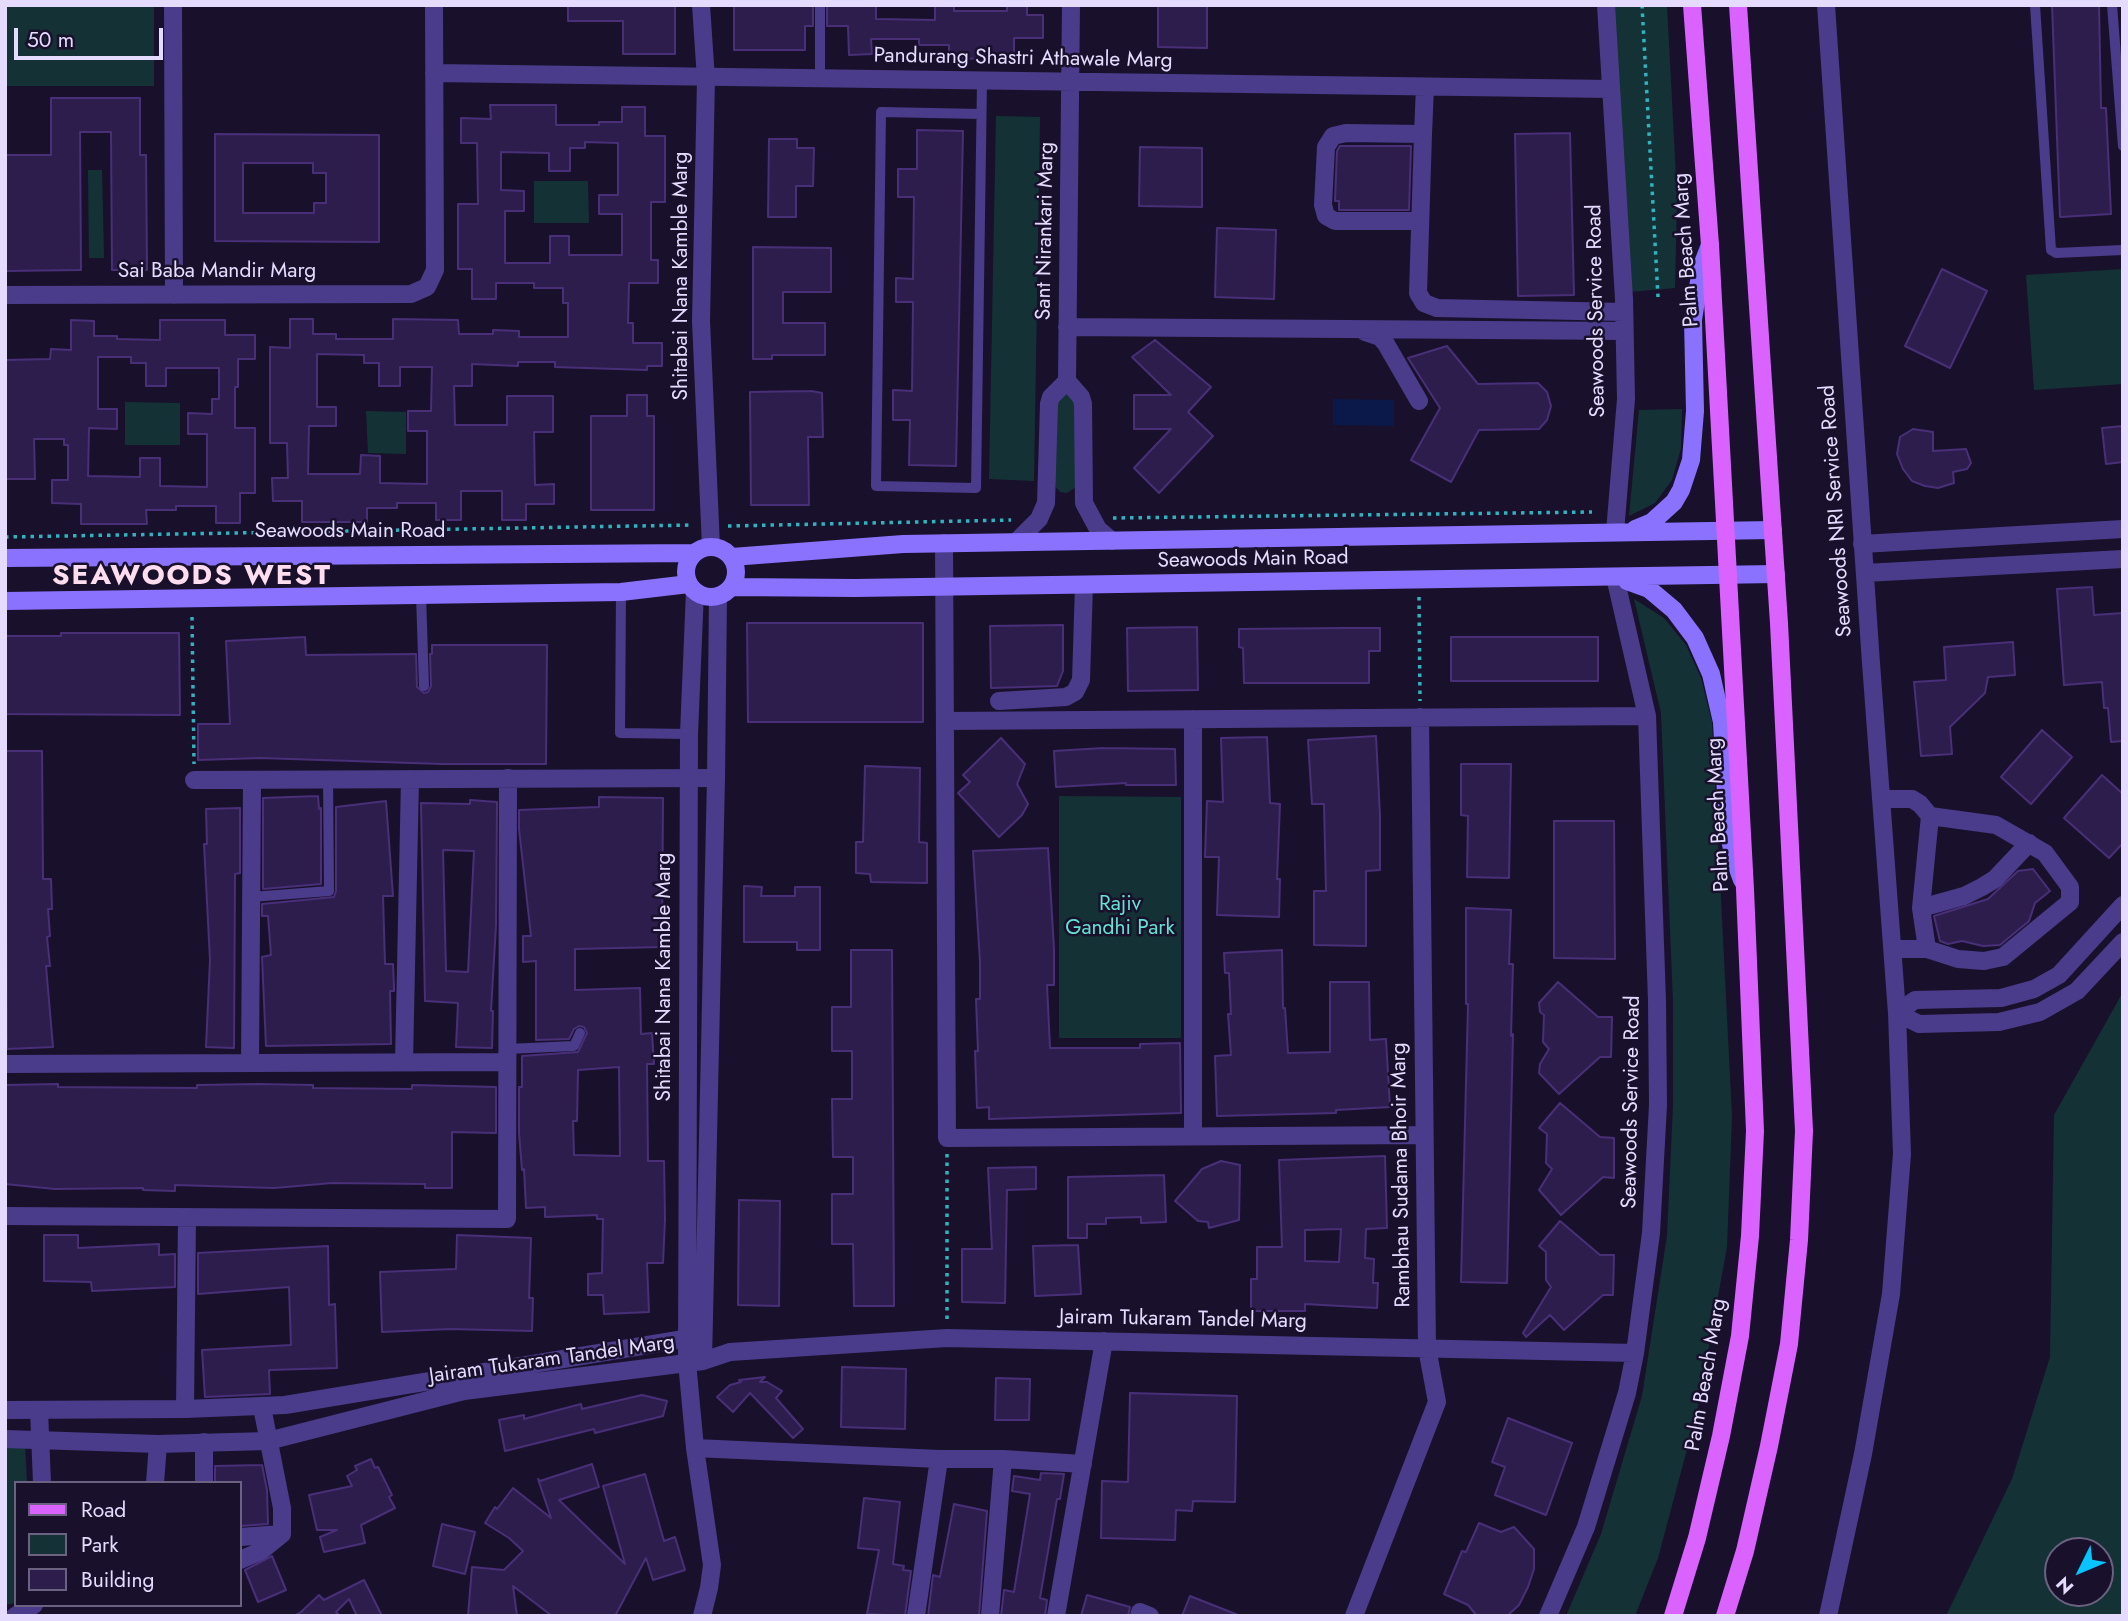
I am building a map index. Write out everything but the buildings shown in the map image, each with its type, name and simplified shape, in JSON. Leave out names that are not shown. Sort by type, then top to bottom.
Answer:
[{"type":"main road","name":"Palm Beach Marg","points":[[1673,1616],[1697,1538],[1721,1436],[1740,1336],[1748,1261],[1755,1131],[1745,890],[1710,245],[1692,5]]},
{"type":"main road","points":[[1725,1616],[1745,1551],[1789,1344],[1799,1240],[1804,1131],[1776,574],[1738,5]]},
{"type":"main road","points":[[1615,532],[1643,526],[1664,513],[1674,502],[1686,476],[1693,447],[1695,411],[1693,320],[1701,268],[1710,245]]},
{"type":"main road","name":"Seawoods Main Road","points":[[732,557],[903,544],[1773,530]]},
{"type":"main road","points":[[5,601],[621,592],[692,588],[702,595],[725,592],[737,572],[732,557],[726,551],[703,550],[686,567],[692,588]]},
{"type":"main road","name":"Seawoods Main Road","points":[[5,558],[703,550]]},
{"type":"main road","name":"Seawoods Main Road","points":[[725,592],[1776,574]]},
{"type":"main road","points":[[1615,577],[1649,589],[1664,599],[1686,625],[1705,657],[1722,722],[1728,830],[1745,890]]},
{"type":"street","points":[[173,5],[174,295]]},
{"type":"street","points":[[434,5],[434,74]]},
{"type":"street","name":"Shitabai Nana Kamble Marg","points":[[702,5],[706,79],[701,321],[710,525],[703,550]]},
{"type":"street","name":"Sant Nirankari Marg","points":[[1071,5],[1067,380],[1081,397],[1083,404],[1084,503],[1098,529],[1112,541]]},
{"type":"street","name":"Seawoods Service Road","points":[[1606,5],[1624,312],[1626,399],[1615,532]]},
{"type":"street","name":"Seawoods NRI Service Road","points":[[1826,5],[1897,1013],[1902,1154],[1891,1294],[1863,1454],[1828,1616]]},
{"type":"street","name":"Sai Baba Mandir Marg","points":[[5,295],[411,294],[427,287],[435,271],[434,74]]},
{"type":"street","name":"Pandurang Shastri Athawale Marg","points":[[434,74],[1611,89]]},
{"type":"street","points":[[1425,87],[1418,293],[1424,303],[1437,308],[1624,312]]},
{"type":"street","points":[[1420,221],[1335,221],[1325,216],[1323,205],[1326,147],[1333,136],[1346,133],[1423,134]]},
{"type":"street","points":[[1068,327],[1624,331]]},
{"type":"street","points":[[1359,330],[1380,337],[1386,344],[1419,401]]},
{"type":"street","name":"Sant Nirankari Marg","points":[[1039,519],[1046,503],[1048,485],[1051,397],[1067,380]]},
{"type":"street","points":[[1016,542],[1039,519]]},
{"type":"street","points":[[1862,544],[2123,530]]},
{"type":"street","points":[[944,543],[947,1138],[1424,1135]]},
{"type":"street","points":[[1865,573],[2123,559]]},
{"type":"street","name":"Seawoods Service Road","points":[[1548,1616],[1586,1527],[1627,1393],[1651,1233],[1658,1105],[1647,716],[1615,577]]},
{"type":"street","points":[[999,701],[1066,697],[1075,692],[1081,680],[1084,585]]},
{"type":"street","name":"Shitabai Nana Kamble Marg","points":[[692,588],[689,778],[695,1448],[712,1565],[702,1616]]},
{"type":"street","name":"Shitabai Nana Kamble Marg","points":[[695,1337],[725,592]]},
{"type":"street","points":[[945,721],[1647,716]]},
{"type":"street","name":"Rambhau Sudama Bhoir Marg","points":[[1354,1616],[1437,1402],[1427,1348],[1420,718]]},
{"type":"street","points":[[1193,719],[1193,1136]]},
{"type":"street","points":[[5,1216],[507,1219],[508,778]]},
{"type":"street","points":[[194,780],[716,778]]},
{"type":"street","points":[[404,1062],[410,779]]},
{"type":"street","points":[[250,1063],[252,780]]},
{"type":"street","points":[[1881,799],[1912,799],[1930,816],[1996,825],[2045,853],[2070,887],[2070,902],[2003,957],[1984,961],[1958,959],[1927,949],[1892,949]]},
{"type":"street","points":[[1927,949],[1922,916],[1930,816]]},
{"type":"street","points":[[1891,927],[1922,916],[1982,887],[1995,879],[2029,843]]},
{"type":"street","points":[[2123,905],[2059,975],[2034,989],[2001,998],[1914,1000],[1897,1013],[1919,1024],[1999,1022],[2040,1012],[2077,991],[2123,942]]},
{"type":"street","points":[[5,1064],[404,1062],[507,1055]]},
{"type":"street","points":[[185,1409],[187,1217]]},
{"type":"street","name":"Jairam Tukaram Tandel Marg","points":[[5,1410],[185,1409],[285,1405],[695,1337],[730,1352]]},
{"type":"street","name":"Jairam Tukaram Tandel Marg","points":[[5,1439],[158,1444],[268,1441],[464,1391],[695,1362],[730,1352],[947,1338],[1635,1353]]},
{"type":"street","points":[[1056,1616],[1104,1341]]},
{"type":"street","points":[[262,1407],[282,1508],[282,1534]]},
{"type":"street","points":[[40,1409],[42,1481]]},
{"type":"street","points":[[201,1442],[202,1481]]},
{"type":"street","points":[[155,1481],[158,1444]]},
{"type":"street","points":[[695,1448],[939,1459],[1003,1458],[1083,1464]]},
{"type":"street","points":[[990,1616],[1003,1458]]},
{"type":"street","points":[[916,1616],[939,1459]]},
{"type":"street","points":[[242,1537],[282,1534]]},
{"type":"street","points":[[242,1559],[261,1551],[282,1534]]},
{"type":"street","points":[[15,1616],[31,1607]]},
{"type":"street","points":[[1139,1616],[1140,1612],[1150,1616]]},
{"type":"lane","points":[[820,5],[820,79]]},
{"type":"lane","points":[[2035,5],[2051,250],[2056,253],[2123,250]]},
{"type":"lane","points":[[2112,5],[2123,146]]},
{"type":"lane","points":[[981,114],[881,112],[876,486],[976,488],[982,81]]},
{"type":"lane","points":[[621,592],[620,733],[689,734]]},
{"type":"lane","points":[[421,595],[424,686]]},
{"type":"lane","points":[[251,897],[329,891],[328,779]]},
{"type":"lane","points":[[507,1055],[574,1046],[580,1033]]},
{"type":"path","points":[[1642,5],[1658,297]]},
{"type":"path","points":[[1091,519],[1604,512]]},
{"type":"path","points":[[1418,513],[1418,536]]},
{"type":"path","points":[[5,537],[1039,519]]},
{"type":"path","points":[[191,534],[191,555]]},
{"type":"path","points":[[1418,580],[1420,718]]},
{"type":"path","points":[[192,598],[194,780]]},
{"type":"path","points":[[947,1138],[947,1338]]},
{"type":"green space","points":[[5,5],[154,5],[154,86],[5,86]]},
{"type":"green space","points":[[1614,5],[1667,5],[1677,197],[1675,288],[1629,292]]},
{"type":"green space","points":[[996,116],[1040,117],[1034,481],[989,479]]},
{"type":"green space","points":[[88,170],[102,170],[104,258],[89,258]]},
{"type":"green space","points":[[534,181],[588,181],[589,223],[534,223]]},
{"type":"green space","points":[[2123,269],[2123,384],[2034,390],[2026,275]]},
{"type":"green space","points":[[1063,392],[1076,397],[1076,487],[1067,493],[1060,492],[1055,486],[1055,400]]},
{"type":"green space","points":[[125,402],[180,403],[180,445],[125,445]]},
{"type":"green space","points":[[1682,409],[1681,448],[1672,480],[1655,503],[1629,516],[1639,410]]},
{"type":"green space","points":[[366,411],[406,412],[406,454],[368,453]]},
{"type":"green space","points":[[1634,599],[1664,618],[1686,645],[1701,678],[1712,722],[1732,1116],[1727,1247],[1697,1412],[1658,1558],[1635,1616],[1566,1616],[1601,1534],[1642,1396],[1667,1236],[1673,1106],[1673,1001],[1661,713]]},
{"type":"green space","name":"Rajiv Gandhi Park","points":[[1059,796],[1181,797],[1181,1038],[1059,1038]]},
{"type":"green space","points":[[2123,992],[2123,1616],[1946,1616],[2012,1479],[2050,1357],[2054,1115]]},
{"type":"green space","points":[[5,1444],[25,1444],[27,1481],[14,1481],[14,1603],[5,1605]]},
{"type":"water","points":[[1333,399],[1394,400],[1394,426],[1333,425]]},
{"type":"district","name":"SEAWOODS WEST","points":[[192,577]]}]
